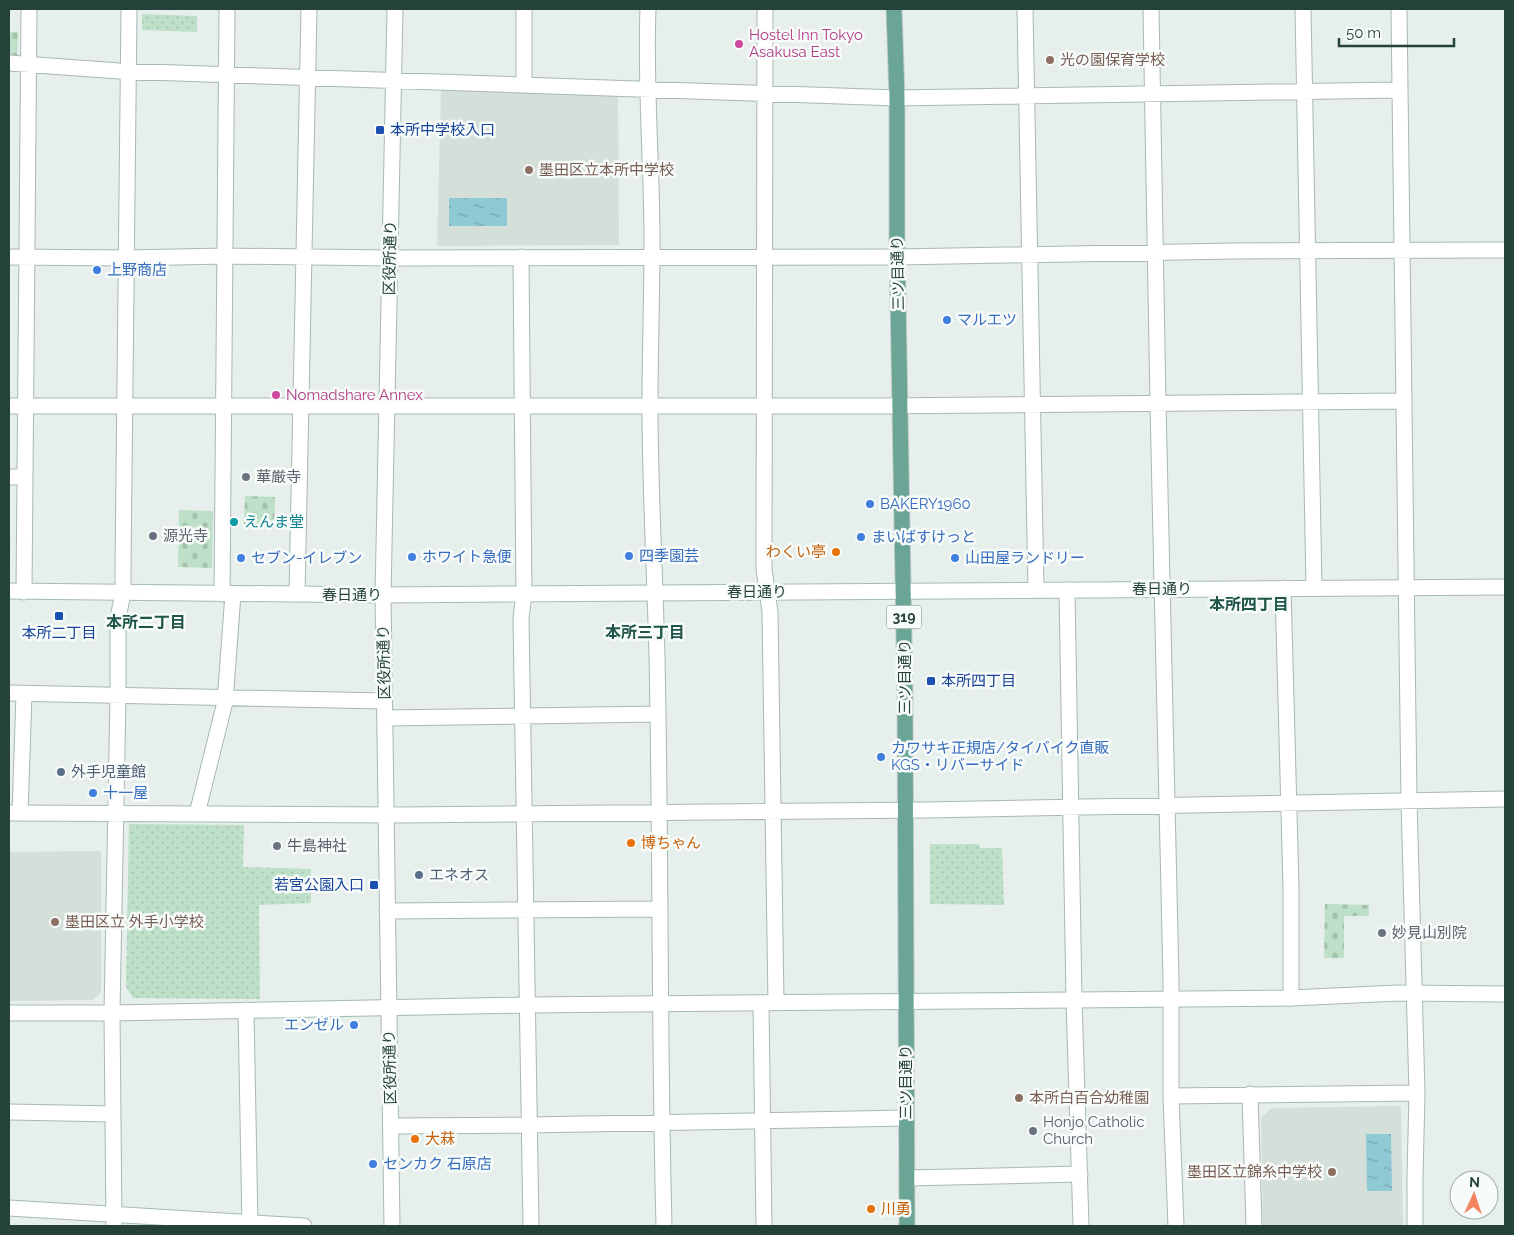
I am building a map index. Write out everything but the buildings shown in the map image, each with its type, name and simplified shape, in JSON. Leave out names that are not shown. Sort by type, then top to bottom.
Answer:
[{"type":"main road","name":"三ツ目通り","points":[[894,9],[904,591],[907,1226]]},
{"type":"street","points":[[16,591],[25,477],[29,9]]},
{"type":"street","points":[[114,1221],[112,1013],[118,618],[123,593],[129,9]]},
{"type":"street","points":[[197,814],[226,698],[227,594],[224,406],[227,9]]},
{"type":"street","points":[[297,594],[309,9]]},
{"type":"street","name":"区役所通り","points":[[392,1226],[383,595],[395,9]]},
{"type":"street","points":[[524,9],[524,85]]},
{"type":"street","points":[[648,9],[647,88],[652,257],[650,406],[658,714],[664,1226]]},
{"type":"street","points":[[764,1226],[763,1120],[769,1002],[774,812],[770,612],[764,569],[765,9]]},
{"type":"street","points":[[1025,9],[1036,590]]},
{"type":"street","points":[[1151,9],[1168,805],[1171,1096],[1176,1226]]},
{"type":"street","points":[[1303,9],[1314,588]]},
{"type":"street","points":[[1399,9],[1410,801],[1417,1093],[1415,1226]]},
{"type":"street","points":[[9,63],[129,71],[897,98],[1400,90]]},
{"type":"street","points":[[9,257],[764,258],[1307,250],[1505,250]]},
{"type":"street","points":[[521,257],[524,594],[521,618],[531,1226]]},
{"type":"street","points":[[9,406],[1033,406],[1404,401]]},
{"type":"street","points":[[9,477],[25,477]]},
{"type":"street","name":"春日通り","points":[[16,591],[383,595],[1505,587]]},
{"type":"street","points":[[1283,588],[1289,803],[1291,998]]},
{"type":"street","points":[[1066,590],[1074,999],[1081,1226]]},
{"type":"street","points":[[384,701],[16,693],[14,813],[386,816],[774,812],[1505,799]]},
{"type":"street","points":[[384,718],[658,714]]},
{"type":"street","points":[[388,911],[660,908]]},
{"type":"street","points":[[9,1013],[769,1002],[1291,998],[1415,993],[1505,994]]},
{"type":"street","points":[[246,1010],[250,1225]]},
{"type":"street","points":[[1171,1096],[1417,1093]]},
{"type":"street","points":[[1250,1094],[1254,1226]]},
{"type":"street","points":[[9,1112],[113,1114]]},
{"type":"street","points":[[391,1126],[906,1118]]},
{"type":"street","points":[[907,1178],[1080,1174]]},
{"type":"street","points":[[9,1208],[114,1221],[304,1226]]},
{"type":"shaded area","name":"墨田区立本所中学校","points":[[441,90],[618,95],[619,245],[437,246]]},
{"type":"shaded area","name":"墨田区立 外手小学校","points":[[101,851],[101,992],[93,1000],[9,1001],[9,852]]},
{"type":"shaded area","name":"墨田区立錦糸中学校","points":[[1401,1106],[1403,1226],[1263,1226],[1261,1117],[1272,1108]]},
{"type":"green space","points":[[142,14],[197,16],[197,32],[142,30]]},
{"type":"green space","points":[[9,32],[18,32],[17,57],[9,57]]},
{"type":"green space","points":[[245,496],[275,497],[274,526],[244,525]]},
{"type":"green space","points":[[179,510],[213,511],[212,568],[178,567]]},
{"type":"green space","points":[[129,824],[244,825],[243,867],[311,869],[311,903],[259,905],[260,999],[133,998],[126,987]]},
{"type":"green space","points":[[930,844],[979,844],[980,848],[1002,848],[1004,905],[930,904]]},
{"type":"green space","points":[[1325,904],[1369,905],[1369,916],[1344,916],[1344,958],[1324,958]]},
{"type":"water","points":[[449,198],[507,198],[507,226],[449,226]]},
{"type":"water","points":[[1366,1134],[1391,1134],[1392,1191],[1367,1191]]},
{"type":"place","name":"Hostel Inn Tokyo Asakusa East","points":[[739,44]]},
{"type":"place","name":"光の園保育学校","points":[[1050,60]]},
{"type":"place","name":"本所中学校入口","points":[[380,130]]},
{"type":"place","name":"墨田区立本所中学校","points":[[529,170]]},
{"type":"place","name":"上野商店","points":[[97,270]]},
{"type":"place","name":"マルエツ","points":[[947,320]]},
{"type":"place","name":"Nomadshare Annex","points":[[276,395]]},
{"type":"place","name":"華厳寺","points":[[246,477]]},
{"type":"place","name":"BAKERY1960","points":[[870,504]]},
{"type":"place","name":"えんま堂","points":[[234,522]]},
{"type":"place","name":"源光寺","points":[[153,536]]},
{"type":"place","name":"まいばすけっと","points":[[861,537]]},
{"type":"place","name":"わくい亭","points":[[836,552]]},
{"type":"place","name":"四季園芸","points":[[629,556]]},
{"type":"place","name":"ホワイト急便","points":[[412,557]]},
{"type":"place","name":"セブン-イレブン","points":[[241,558]]},
{"type":"place","name":"山田屋ランドリー","points":[[955,558]]},
{"type":"place","name":"本所二丁目","points":[[59,616]]},
{"type":"place","name":"本所四丁目","points":[[931,681]]},
{"type":"place","name":"カワサキ正規店/タイバイク直販 KGS・リバーサイド","points":[[881,757]]},
{"type":"place","name":"外手児童館","points":[[61,772]]},
{"type":"place","name":"十一屋","points":[[93,793]]},
{"type":"place","name":"博ちゃん","points":[[631,843]]},
{"type":"place","name":"牛島神社","points":[[277,846]]},
{"type":"place","name":"エネオス","points":[[419,875]]},
{"type":"place","name":"若宮公園入口","points":[[374,885]]},
{"type":"place","name":"墨田区立 外手小学校","points":[[55,922]]},
{"type":"place","name":"妙見山別院","points":[[1382,933]]},
{"type":"place","name":"エンゼル","points":[[354,1025]]},
{"type":"place","name":"本所白百合幼稚園","points":[[1019,1098]]},
{"type":"place","name":"Honjo Catholic Church","points":[[1033,1131]]},
{"type":"place","name":"大菻","points":[[415,1139]]},
{"type":"place","name":"センカク 石原店","points":[[373,1164]]},
{"type":"place","name":"墨田区立錦糸中学校","points":[[1332,1172]]},
{"type":"place","name":"川勇","points":[[871,1209]]},
{"type":"district","name":"本所四丁目","points":[[1249,604]]},
{"type":"district","name":"本所二丁目","points":[[146,622]]},
{"type":"district","name":"本所三丁目","points":[[645,632]]}]
